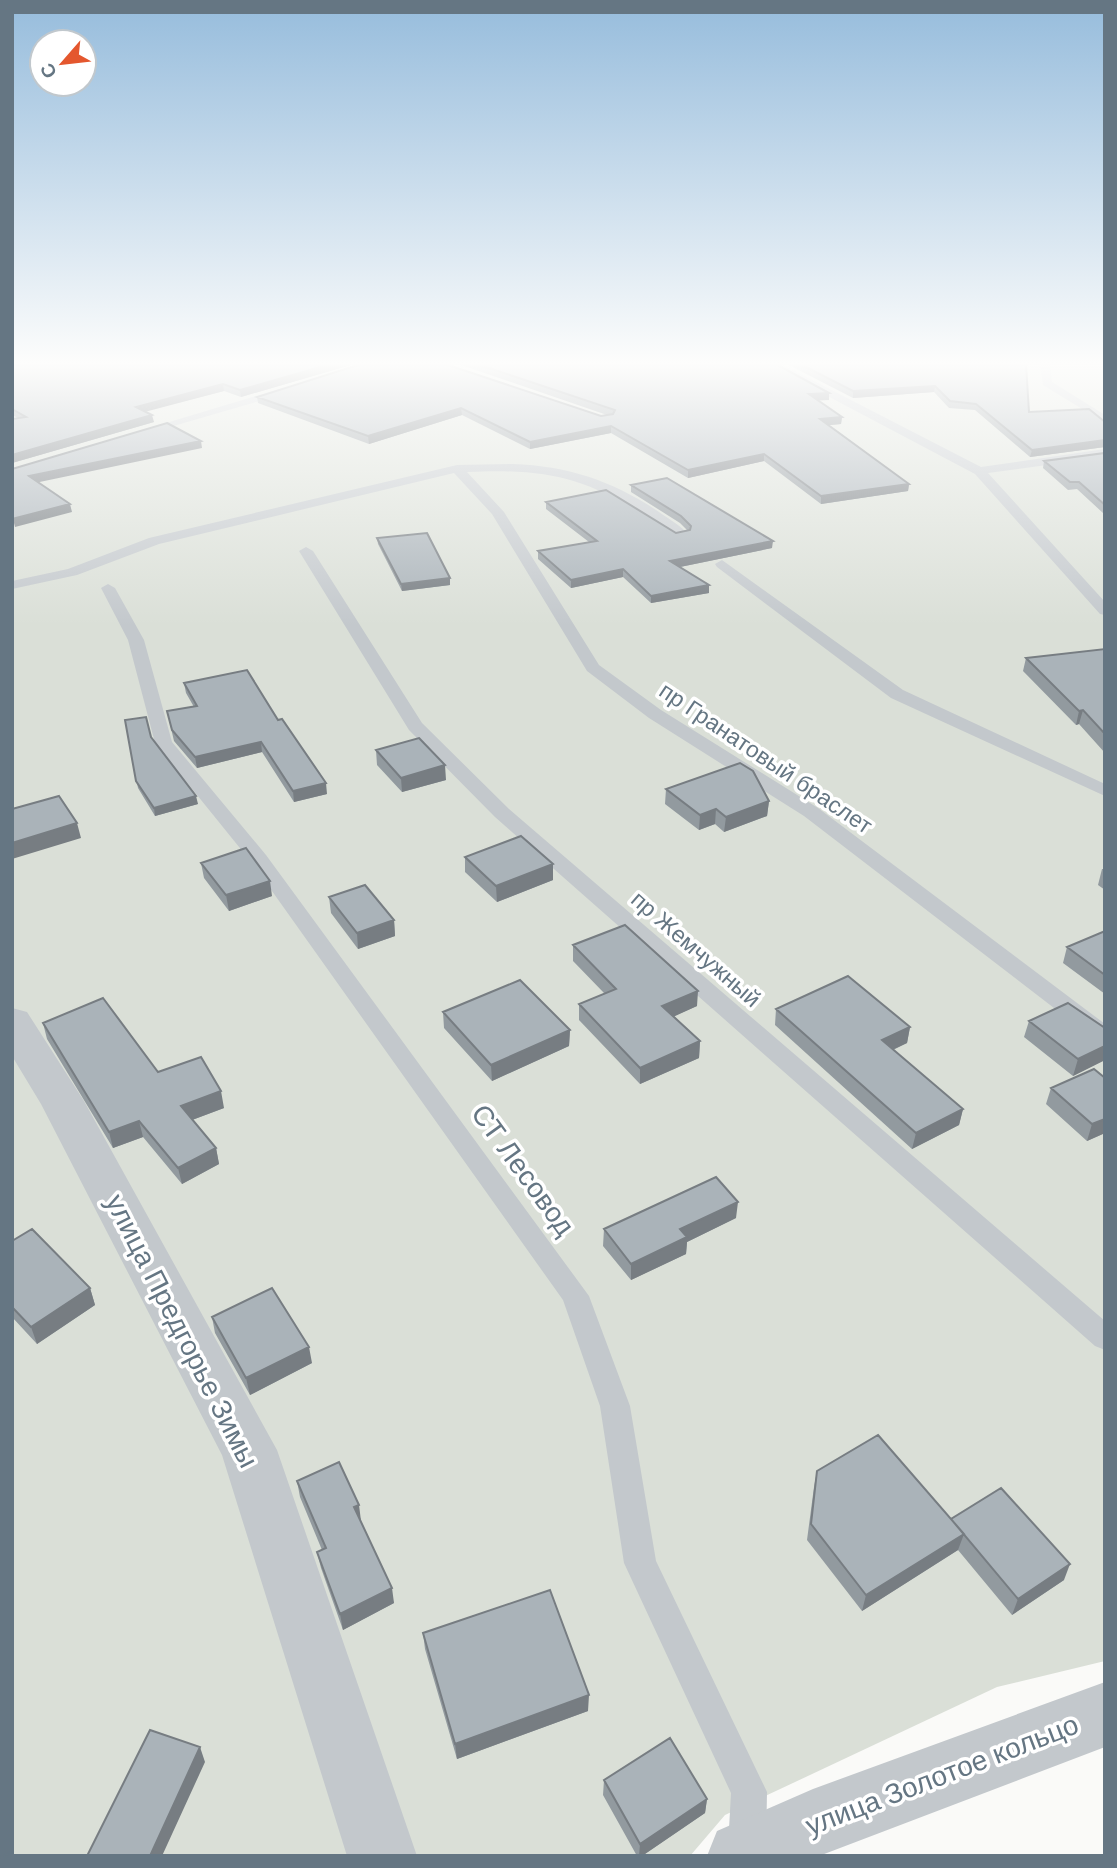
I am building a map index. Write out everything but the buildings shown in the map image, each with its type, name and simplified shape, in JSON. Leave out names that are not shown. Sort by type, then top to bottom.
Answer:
[{"type":"street","name":"улица Предгорье Зимы","points":[[12,1022],[62,1101],[249,1450],[382,1856]]},
{"type":"street","name":"улица Золотое кольцо","points":[[744,1854],[813,1823],[1105,1714]]},
{"type":"lane","points":[[941,451],[979,471],[1105,611]]},
{"type":"lane","points":[[979,471],[1105,453]]},
{"type":"lane","points":[[12,585],[72,572],[153,541],[457,469],[502,466],[550,471],[601,484],[630,499],[682,535]]},
{"type":"lane","name":"пр Гранатовый браслет","points":[[457,469],[497,512],[593,668],[655,714],[811,812],[1105,1036]]},
{"type":"lane","name":"пр Жемчужный","points":[[306,551],[415,726],[502,813],[1105,1338]]},
{"type":"lane","points":[[722,564],[897,694],[1105,792]]},
{"type":"lane","name":"СТ Лесовод","points":[[108,588],[136,640],[164,743],[259,859],[575,1296],[615,1406],[640,1563],[749,1792],[744,1854]]},
{"type":"shaded area","points":[[12,451],[1105,451],[1105,1661],[997,1687],[725,1815],[690,1856],[12,1856]]}]
